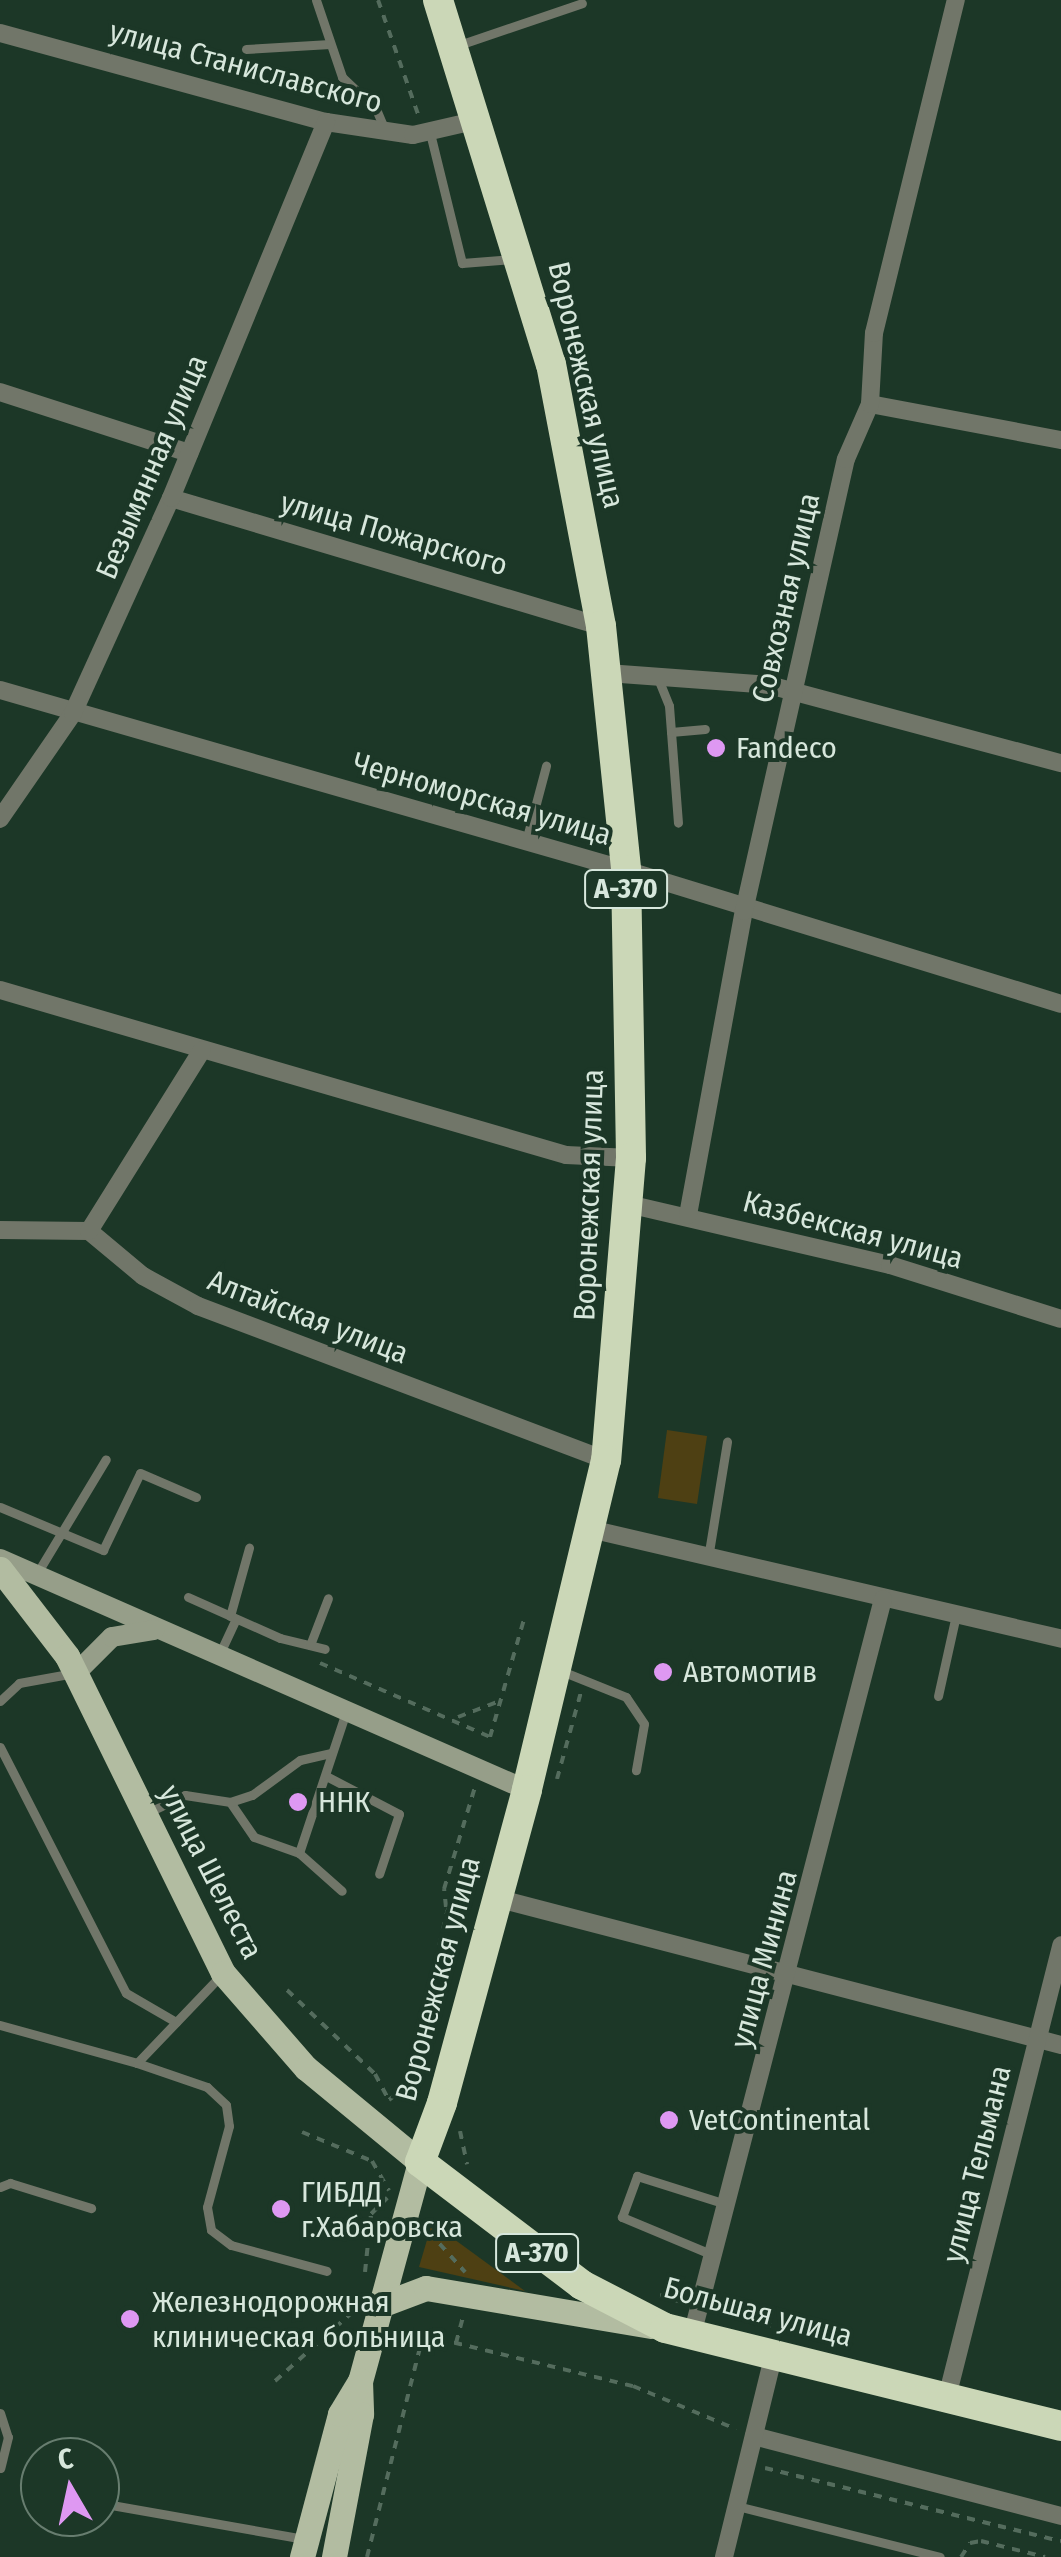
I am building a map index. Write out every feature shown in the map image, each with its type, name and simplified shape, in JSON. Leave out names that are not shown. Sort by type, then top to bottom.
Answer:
[{"type":"highway","name":"Воронежская улица","points":[[420,2162],[442,2103],[527,1790],[606,1460],[631,1158],[626,870],[601,626],[566,434],[520,258],[438,0]]},
{"type":"highway","name":"Большая улица","points":[[420,2162],[582,2285],[774,2354],[1061,2426]]},
{"type":"main road","name":"улица Шелеста","points":[[0,1559],[76,1673],[223,1973],[306,2068],[420,2162]]},
{"type":"main road","name":"улица Шелеста","points":[[0,1569],[20,1588],[156,1630],[527,1790]]},
{"type":"main road","points":[[76,1673],[112,1637],[156,1630]]},
{"type":"main road","name":"Воронежская улица","points":[[334,2557],[361,2414],[368,2297],[420,2162]]},
{"type":"main road","points":[[368,2297],[426,2288],[685,2322]]},
{"type":"main road","name":"Воронежская улица","points":[[304,2548],[340,2414],[360,2381]]},
{"type":"street","name":"Совхозная улица","points":[[688,1215],[744,911],[846,459],[870,404],[874,333],[956,0]]},
{"type":"street","name":"улица Станиславского","points":[[0,33],[326,122],[386,133],[427,133],[478,120]]},
{"type":"street","name":"Безымянная улица","points":[[0,818],[73,713],[171,498],[326,122]]},
{"type":"street","points":[[0,392],[189,454]]},
{"type":"street","points":[[870,404],[1061,440]]},
{"type":"street","name":"улица Пожарского","points":[[171,498],[601,626]]},
{"type":"street","points":[[607,673],[656,674],[793,691],[1061,763]]},
{"type":"street","name":"Черноморская улица","points":[[0,690],[626,870],[744,911],[1061,1004]]},
{"type":"street","points":[[0,990],[566,1156],[631,1158]]},
{"type":"street","points":[[0,1230],[89,1230],[202,1050]]},
{"type":"street","name":"Казбекская улица","points":[[628,1204],[890,1265],[1061,1318]]},
{"type":"street","name":"Алтайская улица","points":[[89,1230],[143,1276],[198,1306],[606,1460]]},
{"type":"street","points":[[590,1529],[707,1560],[1061,1638]]},
{"type":"street","name":"улица Минина","points":[[685,2322],[712,2255],[726,2204],[883,1599]]},
{"type":"street","points":[[496,1898],[1061,2045]]},
{"type":"street","name":"улица Тельмана","points":[[947,2397],[1061,1945]]},
{"type":"street","points":[[724,2557],[774,2354]]},
{"type":"street","points":[[754,2436],[1061,2516]]},
{"type":"lane","points":[[316,0],[342,78],[376,109],[386,133]]},
{"type":"lane","points":[[454,47],[582,3]]},
{"type":"lane","points":[[246,48],[330,44]]},
{"type":"lane","points":[[427,133],[462,263],[520,258]]},
{"type":"lane","points":[[656,674],[667,696],[678,823]]},
{"type":"lane","points":[[671,732],[705,729]]},
{"type":"lane","points":[[526,841],[546,766]]},
{"type":"lane","points":[[707,1560],[727,1442]]},
{"type":"lane","points":[[20,1588],[62,1534],[106,1459]]},
{"type":"lane","points":[[0,1508],[103,1550],[140,1473],[196,1497]]},
{"type":"lane","points":[[218,1657],[233,1617],[249,1548]]},
{"type":"lane","points":[[188,1597],[325,1649]]},
{"type":"lane","points":[[310,1645],[328,1598]]},
{"type":"lane","points":[[938,1696],[956,1614]]},
{"type":"lane","points":[[556,1670],[626,1698],[644,1724],[636,1770]]},
{"type":"lane","points":[[0,1702],[19,1684],[76,1673]]},
{"type":"lane","points":[[299,1854],[328,1777],[330,1753],[346,1712]]},
{"type":"lane","points":[[0,1747],[126,1994],[176,2022]]},
{"type":"lane","points":[[143,1814],[185,1794],[230,1802],[267,1787],[307,1756],[330,1753]]},
{"type":"lane","points":[[328,1777],[399,1814],[379,1874]]},
{"type":"lane","points":[[230,1802],[254,1837],[299,1854],[342,1891]]},
{"type":"lane","points":[[138,2063],[223,1973]]},
{"type":"lane","points":[[0,2025],[138,2063],[207,2087],[226,2105],[229,2126],[207,2207],[211,2230],[231,2245],[328,2271]]},
{"type":"lane","points":[[712,2255],[622,2217],[637,2176],[726,2204]]},
{"type":"lane","points":[[0,2187],[10,2183],[91,2208]]},
{"type":"lane","points":[[0,2413],[8,2437],[0,2468]]},
{"type":"lane","points":[[737,2506],[940,2557]]},
{"type":"lane","points":[[120,2507],[304,2548]]},
{"type":"path","points":[[378,0],[427,133]]},
{"type":"path","points":[[447,1912],[444,1889],[524,1616]]},
{"type":"path","points":[[318,1662],[455,1718],[490,1737]]},
{"type":"path","points":[[455,1718],[500,1701]]},
{"type":"path","points":[[287,1990],[376,2074],[389,2100],[406,2086],[447,1912],[462,1878]]},
{"type":"path","points":[[464,2118],[460,2154],[474,2172]]},
{"type":"path","points":[[276,2381],[368,2297],[371,2214],[390,2195],[388,2181],[372,2161],[302,2132]]},
{"type":"path","points":[[652,2292],[685,2322],[862,2350]]},
{"type":"path","points":[[367,2557],[423,2335],[634,2386],[754,2436]]},
{"type":"path","points":[[747,2464],[1061,2541]]},
{"type":"path","points":[[962,2557],[970,2544],[981,2541],[1044,2557]]},
{"type":"shaded area","points":[[667,1430],[707,1436],[697,1504],[658,1498]]},
{"type":"shaded area","points":[[432,2223],[525,2291],[419,2267]]},
{"type":"place","name":"Fandeco","points":[[716,748]]},
{"type":"place","name":"Автомотив","points":[[663,1672]]},
{"type":"place","name":"ННК","points":[[298,1802]]},
{"type":"place","name":"VetContinental","points":[[669,2120]]},
{"type":"place","name":"ГИБДД г.Хабаровска","points":[[281,2209]]},
{"type":"place","name":"Железнодорожная клиническая больница","points":[[130,2319]]}]
